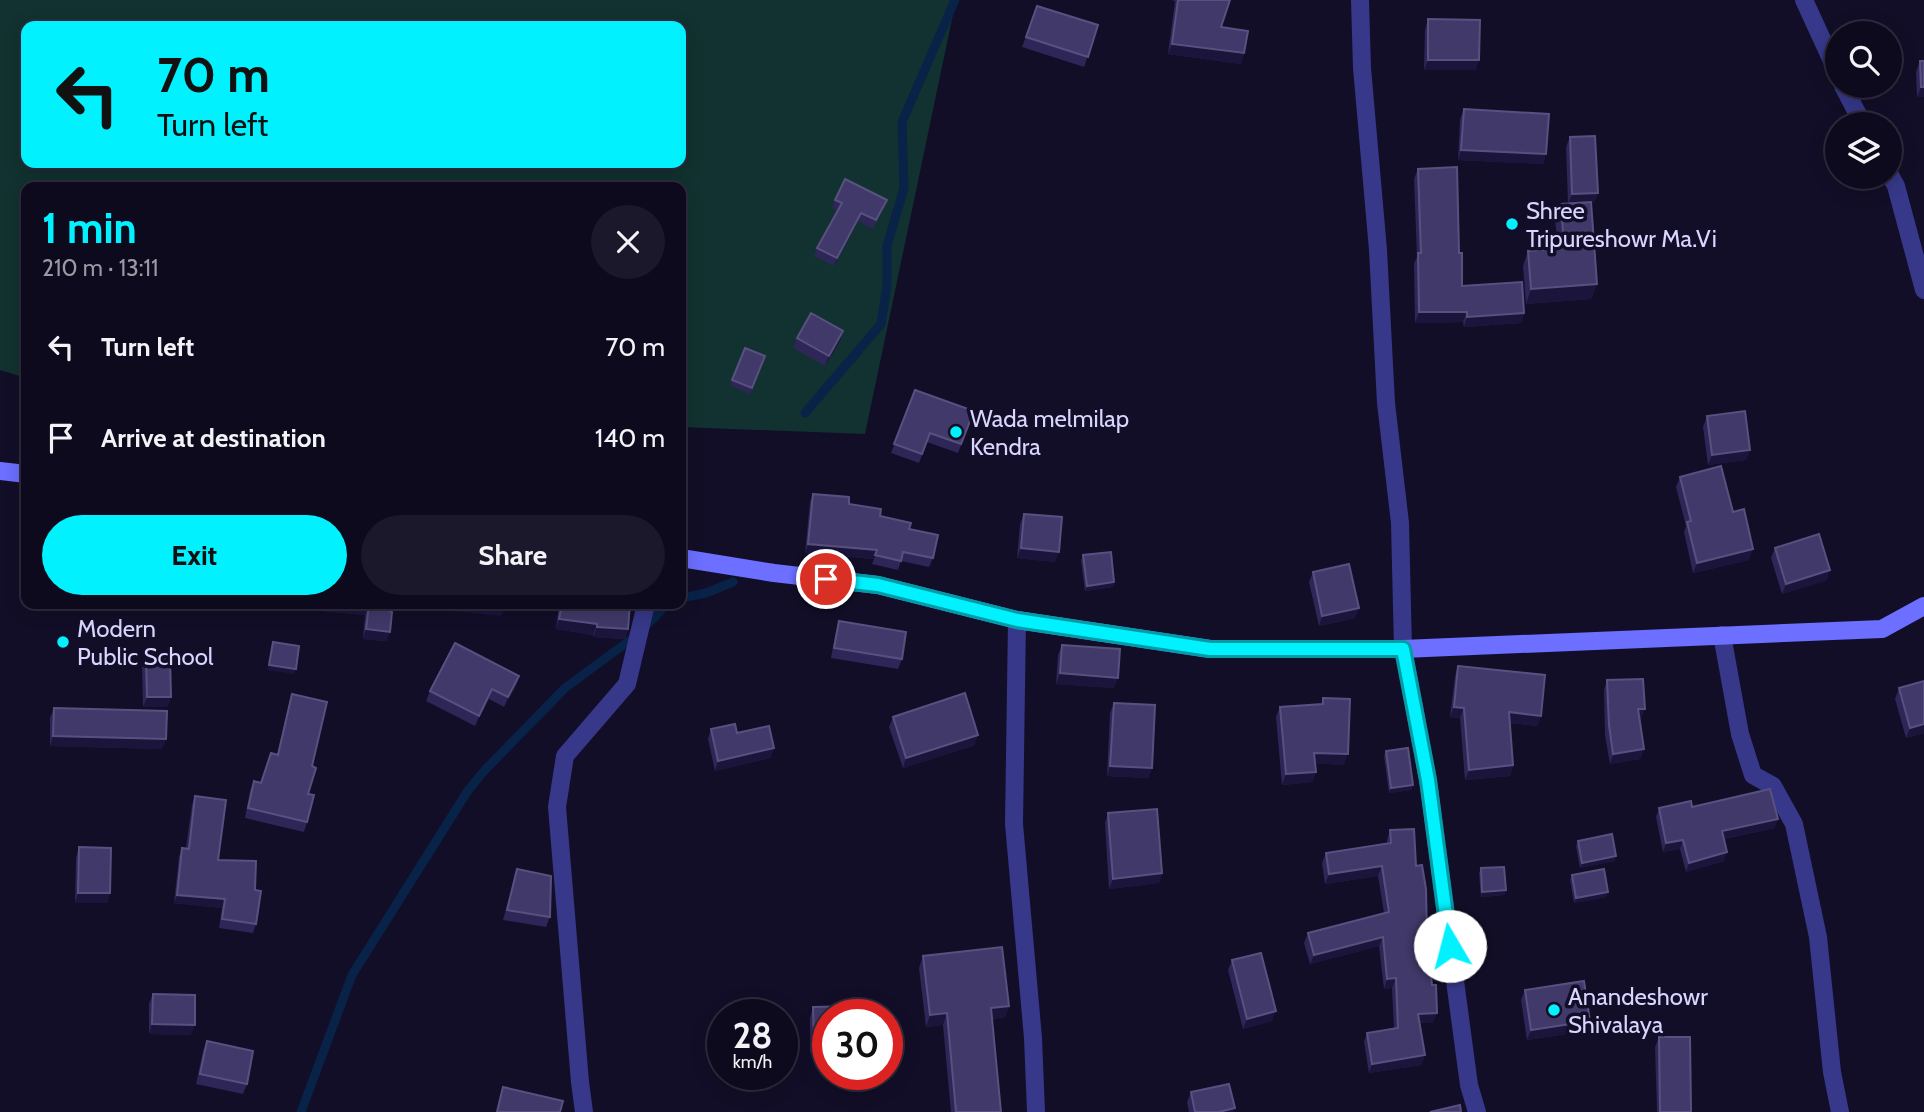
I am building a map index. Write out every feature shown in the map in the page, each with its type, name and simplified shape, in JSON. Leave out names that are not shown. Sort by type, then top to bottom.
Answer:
[{"type":"main road","points":[[0,471],[21,473]]},
{"type":"main road","points":[[686,559],[878,585],[1017,620],[1210,649],[1403,649],[1882,629],[1924,606]]},
{"type":"street","points":[[1360,0],[1362,68],[1378,250],[1386,403],[1400,523],[1403,649],[1428,780],[1469,1085],[1477,1112]]},
{"type":"street","points":[[1804,0],[1825,46]]},
{"type":"street","points":[[1897,189],[1924,290]]},
{"type":"street","points":[[584,1112],[557,807],[565,756],[627,684],[645,609]]},
{"type":"street","points":[[1017,620],[1014,824],[1033,1038],[1036,1112]]},
{"type":"street","points":[[1722,635],[1740,734],[1753,775],[1773,786],[1794,824],[1818,937],[1832,1072],[1840,1112]]},
{"type":"green space","points":[[0,0],[956,0],[865,434],[686,427],[686,182],[21,182],[21,376],[0,370]]},
{"type":"building","points":[[1178,0],[1230,0],[1221,27],[1248,31],[1244,53],[1172,44]]},
{"type":"building","points":[[1037,6],[1098,25],[1088,57],[1026,37]]},
{"type":"building","points":[[1428,19],[1480,20],[1479,60],[1428,60]]},
{"type":"building","points":[[1920,61],[1924,61],[1924,87],[1921,87]]},
{"type":"building","points":[[1464,109],[1549,114],[1546,154],[1461,150]]},
{"type":"building","points":[[1595,136],[1598,193],[1572,194],[1570,137]]},
{"type":"building","points":[[1457,167],[1462,286],[1522,282],[1524,313],[1467,317],[1467,312],[1419,312],[1418,253],[1421,253],[1418,169]]},
{"type":"building","points":[[845,179],[887,200],[876,220],[861,213],[837,258],[817,248],[842,203],[835,200]]},
{"type":"building","points":[[1591,202],[1597,284],[1531,289],[1528,251],[1564,248],[1561,204]]},
{"type":"building","points":[[811,313],[843,331],[829,356],[797,338]]},
{"type":"building","points":[[745,348],[765,356],[752,388],[732,380]]},
{"type":"building","points":[[915,390],[974,411],[961,444],[930,433],[922,454],[894,444]]},
{"type":"building","points":[[1745,411],[1750,450],[1712,455],[1707,416]]},
{"type":"building","points":[[1721,466],[1733,512],[1744,509],[1753,549],[1697,563],[1687,522],[1691,521],[1680,477]]},
{"type":"building","points":[[813,494],[849,497],[849,504],[881,509],[880,516],[911,523],[909,529],[938,535],[933,558],[903,552],[901,561],[875,555],[877,550],[808,544]]},
{"type":"building","points":[[1024,514],[1062,517],[1059,552],[1021,548]]},
{"type":"building","points":[[1819,534],[1830,570],[1786,584],[1775,548]]},
{"type":"building","points":[[1111,552],[1114,582],[1087,586],[1083,555]]},
{"type":"building","points":[[1349,564],[1359,608],[1322,616],[1313,572]]},
{"type":"building","points":[[368,609],[386,609],[392,612],[390,632],[366,629]]},
{"type":"building","points":[[561,609],[630,609],[628,629],[597,627],[597,624],[559,619]]},
{"type":"building","points":[[839,621],[906,632],[902,659],[834,648]]},
{"type":"building","points":[[273,642],[299,646],[296,669],[269,665]]},
{"type":"building","points":[[455,643],[519,676],[508,697],[492,689],[479,716],[430,691]]},
{"type":"building","points":[[1062,645],[1120,649],[1118,678],[1060,673]]},
{"type":"building","points":[[170,656],[171,697],[147,697],[146,657]]},
{"type":"building","points":[[1458,666],[1545,675],[1541,716],[1509,712],[1513,765],[1469,770],[1464,708],[1454,707]]},
{"type":"building","points":[[1643,679],[1645,709],[1638,709],[1644,749],[1613,754],[1607,680]]},
{"type":"building","points":[[1924,681],[1924,724],[1910,728],[1899,688]]},
{"type":"building","points":[[965,693],[978,735],[906,758],[893,717]]},
{"type":"building","points":[[292,694],[327,702],[312,766],[316,768],[308,794],[314,795],[307,822],[248,808],[254,781],[261,783],[271,753],[278,755]]},
{"type":"building","points":[[1323,698],[1350,699],[1348,754],[1314,753],[1316,772],[1286,774],[1280,707],[1323,704]]},
{"type":"building","points":[[1114,703],[1155,705],[1152,768],[1110,766]]},
{"type":"building","points":[[54,708],[167,711],[166,739],[53,736]]},
{"type":"building","points":[[735,724],[737,733],[769,726],[774,748],[718,761],[711,729]]},
{"type":"building","points":[[1408,748],[1413,785],[1391,788],[1386,751]]},
{"type":"building","points":[[1770,789],[1778,819],[1722,831],[1727,852],[1689,863],[1683,840],[1666,843],[1659,808],[1691,801],[1692,807]]},
{"type":"building","points":[[195,796],[226,800],[218,860],[256,861],[255,890],[261,891],[256,924],[222,919],[225,899],[177,895],[182,848],[189,849]]},
{"type":"building","points":[[1157,809],[1162,873],[1113,879],[1108,813]]},
{"type":"building","points":[[1414,829],[1416,866],[1422,865],[1426,889],[1427,936],[1432,985],[1436,985],[1437,1013],[1418,1014],[1425,1055],[1372,1064],[1367,1033],[1398,1028],[1396,978],[1387,979],[1383,937],[1314,955],[1308,933],[1389,912],[1382,866],[1329,874],[1326,853],[1391,843],[1390,830]]},
{"type":"building","points":[[1612,834],[1616,856],[1582,863],[1578,841]]},
{"type":"building","points":[[79,847],[111,848],[110,893],[78,893]]},
{"type":"building","points":[[1504,867],[1506,890],[1482,892],[1481,868]]},
{"type":"building","points":[[517,869],[551,876],[550,917],[507,910]]},
{"type":"building","points":[[1604,869],[1608,892],[1576,898],[1572,875]]},
{"type":"building","points":[[1002,947],[1009,1006],[991,1008],[1001,1112],[956,1112],[947,1013],[930,1015],[923,956]]},
{"type":"building","points":[[1261,953],[1276,1011],[1247,1019],[1232,960]]},
{"type":"building","points":[[1584,981],[1590,1021],[1531,1030],[1525,990]]},
{"type":"building","points":[[153,994],[195,995],[195,1025],[152,1024]]},
{"type":"building","points":[[1659,1037],[1690,1037],[1691,1112],[1660,1112]]},
{"type":"building","points":[[207,1041],[253,1051],[247,1084],[200,1074]]},
{"type":"building","points":[[1229,1084],[1235,1108],[1219,1112],[1195,1112],[1191,1092]]},
{"type":"building","points":[[503,1087],[563,1101],[560,1112],[497,1112]]},
{"type":"building","points":[[1460,1105],[1461,1112],[1430,1112]]},
{"type":"waterway","points":[[805,413],[881,324],[887,286],[887,246],[904,188],[902,122],[955,0]]},
{"type":"waterway","points":[[686,597],[706,593],[733,582]]},
{"type":"waterway","points":[[301,1112],[352,975],[467,792],[565,688],[637,635],[662,609]]},
{"type":"place","name":"Shree Tripureshowr Ma.Vi","points":[[1512,224]]},
{"type":"place","name":"Wada melmilap Kendra","points":[[956,432]]},
{"type":"place","name":"Modern Public School","points":[[63,642]]},
{"type":"place","name":"Anandeshowr Shivalaya","points":[[1554,1010]]},
{"type":"route","points":[[826,579],[878,585],[1017,620],[1210,649],[1403,649],[1428,780],[1450,946]]}]
